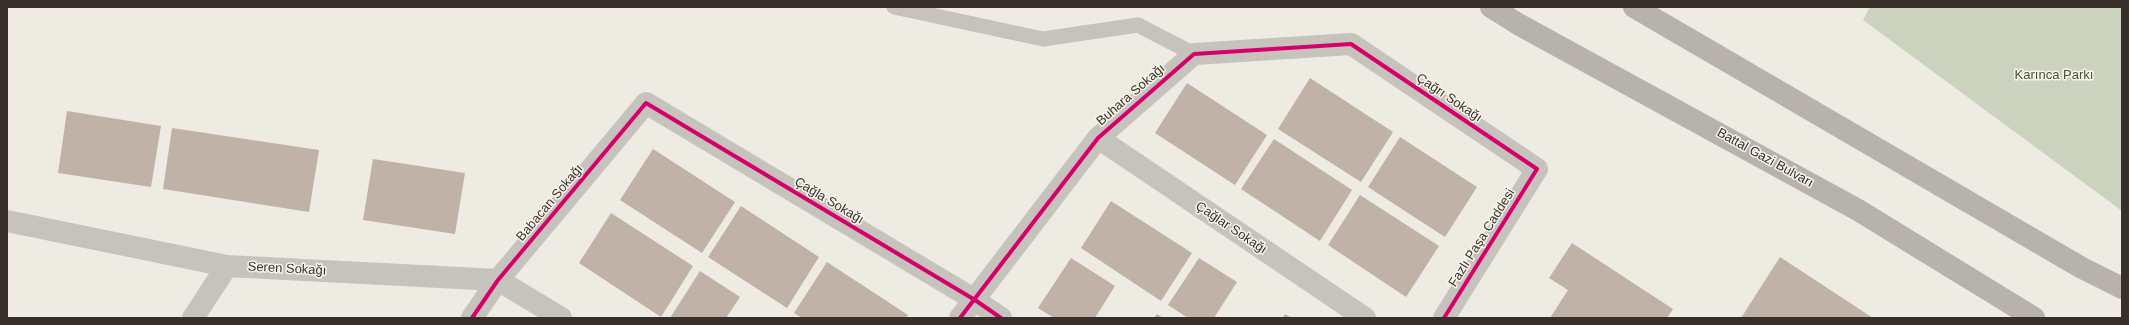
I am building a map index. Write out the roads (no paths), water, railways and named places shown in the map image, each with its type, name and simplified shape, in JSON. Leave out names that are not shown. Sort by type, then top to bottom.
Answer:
[{"type":"street","name":"Battal Gazi Bulvarı","points":[[1491,7],[1518,24],[1858,210],[2034,318]]},
{"type":"street","points":[[1634,7],[2082,268],[2122,288]]},
{"type":"street","name":"Çağrı Sokağı","points":[[1194,54],[1351,44],[1537,169]]},
{"type":"street","name":"Buhara Sokağı","points":[[960,318],[1098,138],[1194,54]]},
{"type":"street","name":"Babacan Sokağı","points":[[472,318],[498,280],[646,103]]},
{"type":"street","name":"Çağla Sokağı","points":[[646,103],[975,300],[1001,318]]},
{"type":"street","name":"Çağlar Sokağı","points":[[1098,138],[1365,318]]},
{"type":"street","name":"Fazlı Paşa Caddesi","points":[[1444,318],[1537,169]]},
{"type":"street","name":"Seren Sokağı","points":[[7,221],[227,266],[498,280],[561,318]]},
{"type":"street","points":[[193,318],[227,266]]},
{"type":"lane","points":[[894,7],[1043,39],[1138,25],[1194,54]]},
{"type":"park label","name":"Karınca Parkı","points":[[2054,75]]}]
